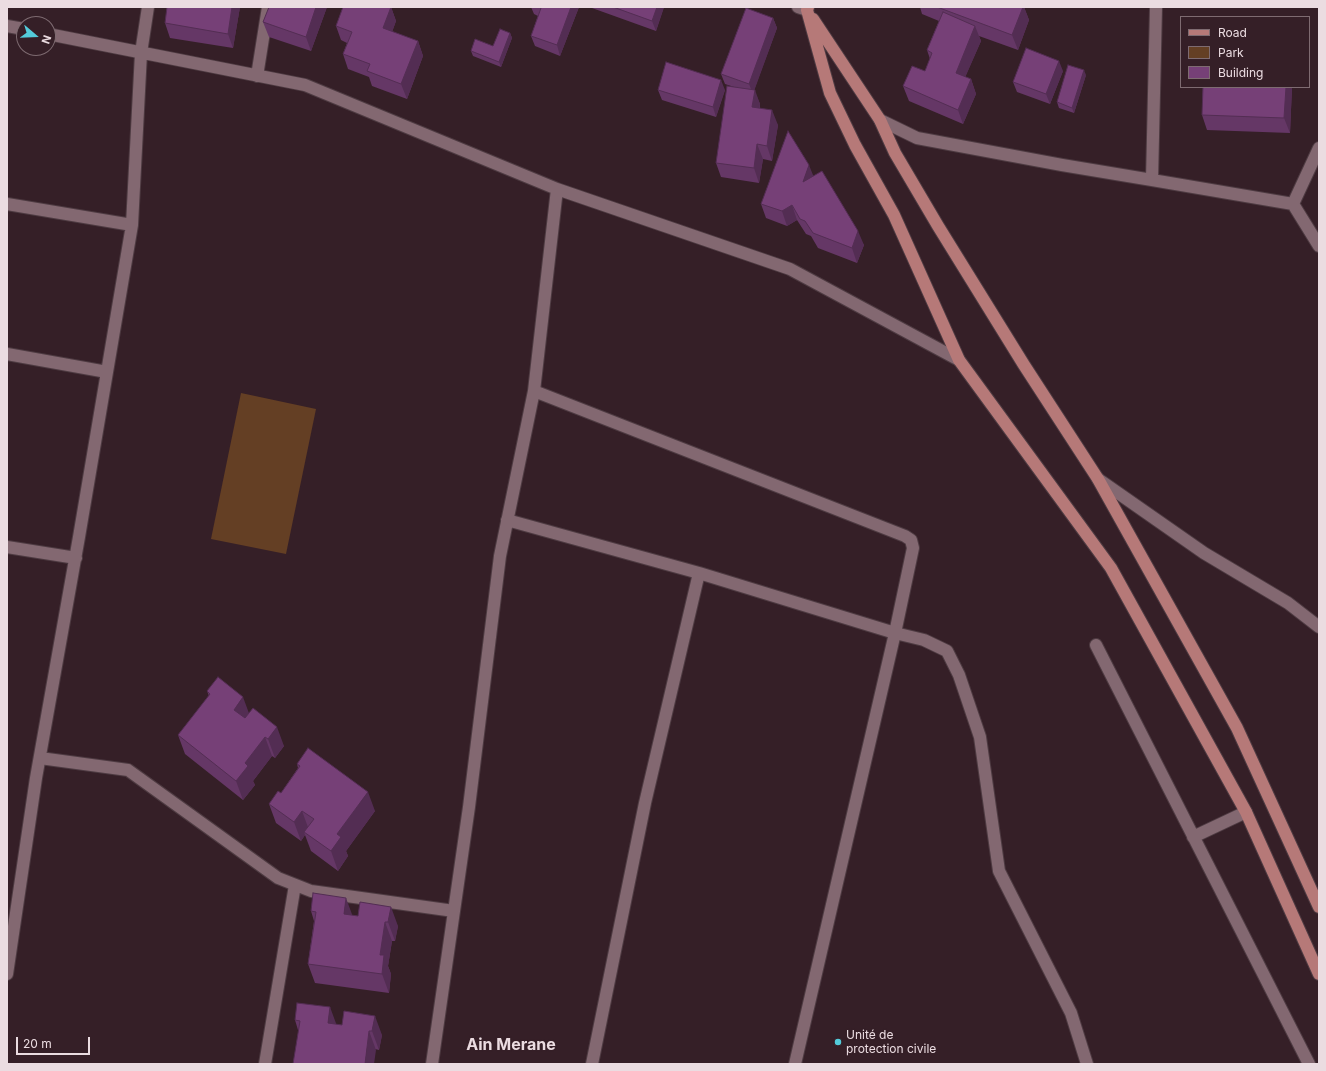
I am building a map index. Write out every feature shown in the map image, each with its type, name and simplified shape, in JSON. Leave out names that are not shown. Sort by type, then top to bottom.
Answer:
[{"type":"main road","points":[[804,8],[880,120],[895,153],[938,226],[1024,365],[1098,479],[1237,728],[1319,907]]},
{"type":"main road","points":[[804,8],[830,93],[894,215],[959,360],[1111,568],[1246,812],[1319,974]]},
{"type":"street","points":[[7,974],[40,758],[76,558],[132,225],[141,53],[148,7]]},
{"type":"street","points":[[257,76],[268,7]]},
{"type":"street","points":[[1152,180],[1156,7]]},
{"type":"street","points":[[56,36],[305,85],[558,190],[790,269],[959,360]]},
{"type":"street","points":[[880,120],[917,138],[1062,165],[1292,204],[1319,246]]},
{"type":"street","points":[[1292,204],[1319,148]]},
{"type":"street","points":[[432,1064],[469,808],[500,556],[534,391],[558,190]]},
{"type":"street","points":[[7,204],[132,225]]},
{"type":"street","points":[[7,354],[107,372]]},
{"type":"street","points":[[534,391],[905,536],[911,540],[913,548],[895,633],[795,1064]]},
{"type":"street","points":[[1098,479],[1204,553],[1288,603],[1319,627]]},
{"type":"street","points":[[507,520],[699,573],[895,633],[924,640],[947,651],[959,675],[980,737],[999,870],[1071,1013],[1087,1064]]},
{"type":"street","points":[[7,547],[76,558]]},
{"type":"street","points":[[592,1064],[645,803],[699,573]]},
{"type":"street","points":[[1096,645],[1309,1064]]},
{"type":"street","points":[[40,758],[128,770],[278,878],[310,892],[454,911]]},
{"type":"street","points":[[1193,837],[1246,812]]},
{"type":"street","points":[[266,1064],[295,885]]},
{"type":"green space","points":[[241,393],[316,409],[286,554],[211,539]]},
{"type":"building","points":[[167,7],[232,7],[228,34],[165,23]]},
{"type":"building","points":[[269,7],[316,7],[306,37],[263,22]]},
{"type":"building","points":[[343,7],[391,7],[383,28],[418,41],[401,84],[367,71],[370,64],[343,54],[352,32],[336,26]]},
{"type":"building","points":[[538,7],[571,7],[557,45],[531,36],[541,8]]},
{"type":"building","points":[[613,7],[657,7],[652,21]]},
{"type":"building","points":[[937,7],[1023,7],[1012,35]]},
{"type":"building","points":[[746,8],[773,18],[749,84],[721,74]]},
{"type":"building","points":[[943,12],[975,26],[956,73],[971,79],[958,110],[903,86],[912,66],[925,71],[932,53],[927,50]]},
{"type":"building","points":[[500,29],[510,33],[499,62],[471,51],[475,39],[493,46]]},
{"type":"building","points":[[1026,48],[1059,61],[1046,94],[1013,82]]},
{"type":"building","points":[[666,62],[721,80],[713,107],[658,90]]},
{"type":"building","points":[[1068,65],[1084,70],[1072,108],[1057,102]]},
{"type":"building","points":[[727,86],[755,90],[752,107],[772,110],[767,146],[757,144],[754,168],[716,163]]},
{"type":"building","points":[[1203,88],[1286,88],[1284,118],[1202,115]]},
{"type":"building","points":[[788,131],[809,165],[803,182],[822,171],[858,231],[852,248],[813,233],[805,221],[800,219],[792,205],[782,211],[761,204]]},
{"type":"building","points":[[218,677],[243,697],[234,710],[245,718],[253,708],[277,727],[268,739],[265,737],[245,763],[248,766],[236,781],[178,735],[210,694],[207,691]]},
{"type":"building","points":[[308,748],[368,792],[337,834],[341,837],[331,851],[304,832],[314,819],[302,811],[294,822],[269,804],[278,791],[281,793],[300,766],[297,764]]},
{"type":"building","points":[[313,893],[346,898],[344,914],[358,916],[360,902],[391,907],[388,922],[385,922],[380,955],[384,955],[382,974],[308,964],[316,912],[311,911]]},
{"type":"building","points":[[297,1003],[330,1007],[328,1023],[342,1025],[344,1011],[375,1016],[372,1031],[369,1031],[365,1064],[293,1064],[300,1021],[295,1020]]},
{"type":"place","name":"Unité de protection civile","points":[[838,1042]]},
{"type":"district","name":"Ain Merane","points":[[511,1045]]}]
